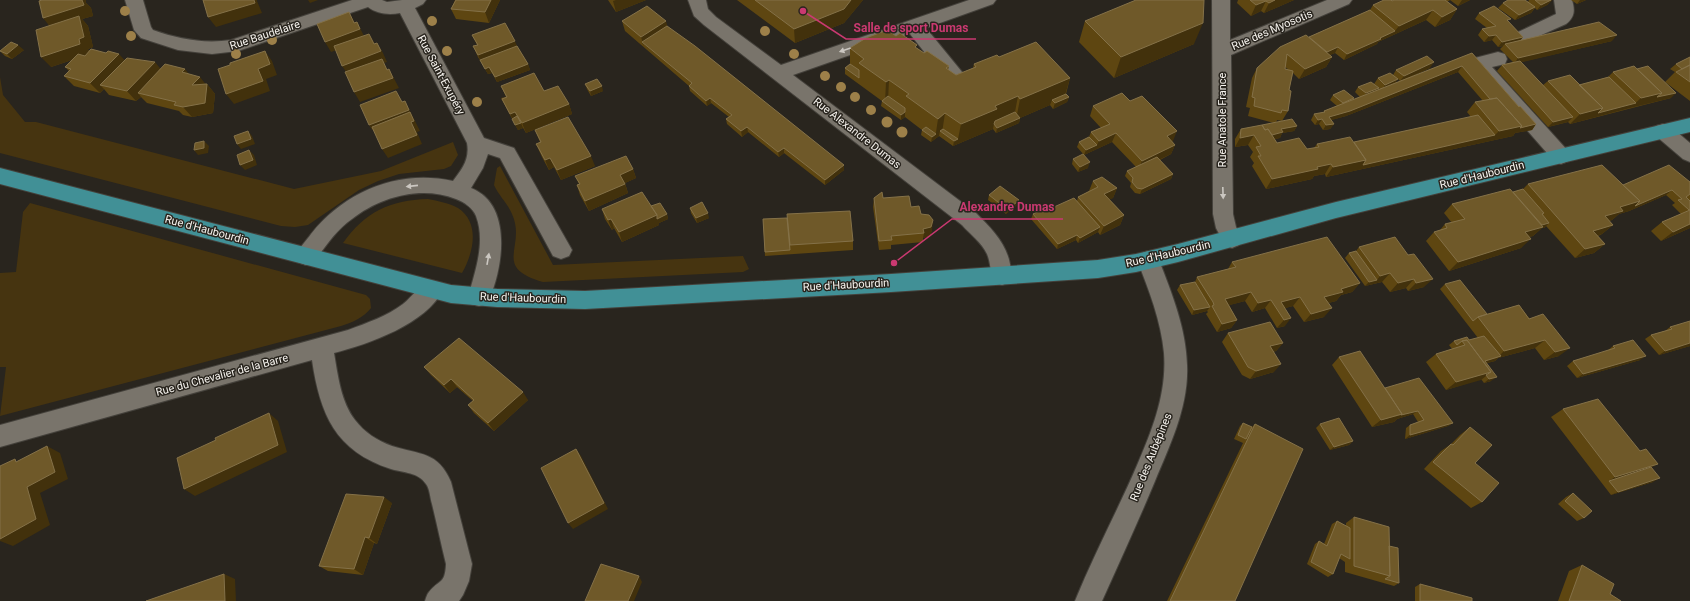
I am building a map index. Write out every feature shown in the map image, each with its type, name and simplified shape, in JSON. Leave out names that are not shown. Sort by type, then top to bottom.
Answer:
[{"type":"main road","name":"Rue d'Haubourdin","points":[[0,176],[432,290],[479,297],[585,300],[1098,269],[1148,260],[1232,239],[1336,210],[1690,124]]},
{"type":"street","name":"Rue Baudelaire","points":[[134,0],[141,23],[147,34],[169,41],[209,49],[232,46],[371,0]]},
{"type":"street","points":[[371,0],[374,4],[384,8],[411,3]]},
{"type":"street","name":"Rue Alexandre Dumas","points":[[697,0],[700,12],[710,21],[968,219],[985,235],[997,252],[1002,276]]},
{"type":"street","points":[[779,73],[987,0]]},
{"type":"street","name":"Rue Anatole France","points":[[1221,0],[1223,214],[1226,228],[1232,239]]},
{"type":"street","name":"Rue des Myosotis","points":[[1222,52],[1343,0]]},
{"type":"street","points":[[1522,37],[1560,20],[1565,16],[1565,6],[1563,0]]},
{"type":"street","name":"Rue Saint-Exupéry","points":[[411,3],[477,144]]},
{"type":"street","points":[[914,26],[964,88]]},
{"type":"street","points":[[1498,59],[1478,64],[1561,156]]},
{"type":"street","points":[[1663,131],[1690,154]]},
{"type":"street","points":[[458,190],[475,164],[479,153],[477,144],[507,153],[562,250]]},
{"type":"street","points":[[306,256],[334,222],[344,213],[371,197],[387,191],[417,186],[445,187],[458,190],[480,204],[486,213],[490,227],[488,258],[479,297]]},
{"type":"street","name":"Rue des Aubépines","points":[[1088,601],[1161,437],[1174,396],[1176,366],[1175,345],[1168,316],[1148,260]]},
{"type":"street","name":"Rue du Chevalier de la Barre","points":[[0,436],[357,337],[390,323],[410,311],[432,290]]},
{"type":"street","points":[[322,347],[328,388],[332,401],[338,414],[354,436],[374,450],[389,457],[424,465],[435,475],[439,482],[459,564],[459,575],[455,586],[438,601]]},
{"type":"shaded area","points":[[0,77],[3,95],[25,122],[36,122],[294,189],[381,171],[453,142],[458,155],[451,166],[444,169],[399,174],[378,181],[359,190],[308,225],[295,227],[281,226],[0,153]]},
{"type":"shaded area","points":[[500,166],[553,265],[743,256],[749,269],[743,272],[543,282],[527,276],[518,270],[514,263],[516,226],[510,210],[494,185],[497,168]]},
{"type":"shaded area","points":[[428,199],[447,203],[458,208],[465,214],[470,222],[473,239],[472,248],[462,273],[343,243],[360,223],[380,210],[390,205],[402,202]]},
{"type":"shaded area","points":[[30,203],[366,295],[370,299],[371,308],[358,319],[341,326],[0,416],[6,367],[0,367],[0,273],[16,272],[23,212]]},
{"type":"building","points":[[82,0],[84,5],[43,18],[39,1]]},
{"type":"building","points":[[203,0],[254,0],[255,3],[208,17]]},
{"type":"building","points":[[456,0],[491,0],[485,12],[451,9]]},
{"type":"building","points":[[755,0],[851,0],[844,9],[794,29]]},
{"type":"building","points":[[1136,0],[1204,0],[1203,23],[1121,57],[1085,21]]},
{"type":"building","points":[[1250,0],[1275,0],[1269,3],[1266,1],[1256,5]]},
{"type":"building","points":[[1384,0],[1445,0],[1457,9],[1442,17],[1433,10],[1399,26],[1373,5]]},
{"type":"building","points":[[1508,0],[1525,0],[1535,7],[1519,15],[1503,3]]},
{"type":"building","points":[[1535,0],[1551,0],[1541,5]]},
{"type":"building","points":[[647,6],[666,21],[641,37],[622,21]]},
{"type":"building","points":[[1494,6],[1511,19],[1507,20],[1523,37],[1502,42],[1496,35],[1489,36],[1482,29],[1496,26],[1479,13]]},
{"type":"building","points":[[1370,10],[1395,31],[1347,54],[1338,47],[1327,52],[1309,37]]},
{"type":"building","points":[[349,12],[354,23],[357,22],[360,29],[325,42],[317,24]]},
{"type":"building","points":[[79,16],[84,37],[79,39],[80,44],[41,57],[36,30]]},
{"type":"building","points":[[1599,22],[1617,35],[1518,58],[1505,44]]},
{"type":"building","points":[[505,23],[515,41],[478,55],[473,46],[478,45],[472,35]]},
{"type":"building","points":[[667,26],[695,46],[844,165],[825,180],[784,148],[778,152],[747,127],[741,131],[726,119],[732,115],[710,98],[706,101],[689,86],[692,83],[642,42]]},
{"type":"building","points":[[887,30],[896,36],[900,33],[917,45],[915,47],[924,53],[927,51],[949,66],[946,68],[956,75],[976,67],[974,64],[997,55],[999,57],[1036,42],[1070,78],[1020,99],[1018,96],[995,106],[997,109],[961,124],[945,113],[938,119],[906,96],[909,94],[889,80],[886,82],[859,63],[864,59],[850,48],[866,38]]},
{"type":"building","points":[[369,34],[374,44],[377,43],[381,51],[342,66],[334,46]]},
{"type":"building","points":[[1306,35],[1332,57],[1305,69],[1287,54],[1285,69],[1293,71],[1289,90],[1291,91],[1288,111],[1282,110],[1281,113],[1254,106],[1255,98],[1252,97],[1257,68],[1280,47]]},
{"type":"building","points":[[11,42],[18,45],[7,54],[0,51]]},
{"type":"building","points":[[517,46],[528,64],[495,77],[489,67],[485,69],[480,60]]},
{"type":"building","points":[[91,49],[106,53],[108,51],[119,54],[90,83],[64,76],[71,69],[65,67],[78,54],[85,56]]},
{"type":"building","points":[[265,51],[270,64],[258,69],[263,81],[226,94],[218,69],[230,65],[230,63]]},
{"type":"building","points":[[1472,53],[1519,107],[1520,106],[1536,124],[1520,128],[1522,126],[1497,98],[1490,99],[1462,66],[1350,111],[1329,117],[1334,124],[1326,125],[1322,119],[1318,120],[1314,114],[1325,112],[1324,111]]},
{"type":"building","points":[[1427,56],[1434,62],[1404,76],[1396,70]]},
{"type":"building","points":[[1690,57],[1690,65],[1682,69],[1676,64]]},
{"type":"building","points":[[127,58],[155,62],[127,91],[100,85]]},
{"type":"building","points":[[382,59],[393,78],[354,92],[345,72]]},
{"type":"building","points":[[1520,61],[1573,117],[1553,122],[1502,65]]},
{"type":"building","points":[[165,64],[185,69],[182,72],[200,77],[192,85],[207,84],[205,103],[183,107],[174,105],[176,102],[138,93]]},
{"type":"building","points":[[850,64],[859,70],[859,78],[845,68]]},
{"type":"building","points":[[1690,65],[1690,82],[1676,72]]},
{"type":"building","points":[[1634,66],[1662,93],[1641,98],[1613,72]]},
{"type":"building","points":[[1648,66],[1676,93],[1657,97],[1662,93],[1637,69]]},
{"type":"building","points":[[534,73],[544,91],[558,86],[569,104],[522,123],[515,112],[510,114],[502,99],[507,97],[501,86]]},
{"type":"building","points":[[1390,73],[1398,79],[1385,85],[1378,78]]},
{"type":"building","points":[[1570,75],[1603,108],[1580,114],[1548,81]]},
{"type":"building","points":[[1609,77],[1636,103],[1598,113],[1603,108],[1579,85]]},
{"type":"building","points":[[597,79],[602,86],[590,91],[585,84]]},
{"type":"building","points":[[1371,82],[1379,88],[1366,93],[1358,87]]},
{"type":"building","points":[[1344,90],[1354,98],[1343,103],[1333,95]]},
{"type":"building","points":[[396,91],[402,102],[405,101],[409,110],[369,125],[360,105]]},
{"type":"building","points":[[1122,93],[1130,101],[1142,96],[1177,131],[1167,136],[1175,145],[1142,161],[1116,133],[1099,141],[1091,132],[1110,124],[1093,106]]},
{"type":"building","points":[[1066,94],[1069,97],[1055,103],[1052,100]]},
{"type":"building","points":[[888,96],[905,108],[905,112],[901,115],[882,101]]},
{"type":"building","points":[[1497,98],[1522,126],[1499,131],[1475,102]]},
{"type":"building","points":[[410,112],[414,121],[411,122],[417,135],[382,149],[372,127]]},
{"type":"building","points":[[1015,112],[1020,118],[997,128],[994,124],[995,121]]},
{"type":"building","points":[[1478,115],[1495,135],[1363,165],[1366,160],[1354,142]]},
{"type":"building","points":[[517,116],[521,123],[515,125],[512,119]]},
{"type":"building","points":[[568,117],[591,156],[557,170],[550,158],[545,160],[536,144],[541,142],[535,130]]},
{"type":"building","points":[[1292,119],[1297,126],[1281,129],[1283,132],[1272,135],[1268,129],[1265,130],[1262,125]]},
{"type":"building","points":[[1262,125],[1265,130],[1268,129],[1277,143],[1299,138],[1307,149],[1319,147],[1317,144],[1350,137],[1366,160],[1333,167],[1331,164],[1317,167],[1318,169],[1272,179],[1258,156],[1261,156],[1256,147],[1261,146],[1254,135],[1240,138],[1241,129]]},
{"type":"building","points":[[926,127],[936,134],[932,137],[922,130]]},
{"type":"building","points":[[943,129],[958,139],[954,141],[940,131]]},
{"type":"building","points":[[248,131],[251,139],[237,144],[234,136]]},
{"type":"building","points":[[1089,137],[1097,145],[1086,150],[1079,142]]},
{"type":"building","points":[[204,141],[204,148],[194,150],[195,143]]},
{"type":"building","points":[[249,150],[253,160],[240,165],[237,155]]},
{"type":"building","points":[[1083,154],[1090,162],[1080,167],[1073,159]]},
{"type":"building","points":[[626,156],[633,169],[620,175],[625,184],[585,201],[577,185],[580,184],[575,176]]},
{"type":"building","points":[[1157,157],[1173,174],[1142,189],[1137,188],[1132,182],[1133,178],[1127,171]]},
{"type":"building","points":[[1602,165],[1640,201],[1620,207],[1623,211],[1605,216],[1613,225],[1593,231],[1605,244],[1585,249],[1528,184]]},
{"type":"building","points":[[1669,165],[1690,182],[1690,194],[1686,197],[1690,201],[1690,210],[1678,200],[1682,199],[1672,190],[1635,206],[1640,201],[1623,185]]},
{"type":"building","points":[[1102,177],[1117,188],[1104,194],[1124,215],[1104,226],[1078,197],[1098,187],[1093,181]]},
{"type":"building","points":[[1000,186],[1019,200],[1008,210],[989,195]]},
{"type":"building","points":[[1510,189],[1543,227],[1525,232],[1531,239],[1458,262],[1434,232],[1447,228],[1445,224],[1465,219],[1452,204]]},
{"type":"building","points":[[1523,189],[1544,213],[1542,214],[1549,223],[1542,225],[1513,192]]},
{"type":"building","points":[[642,192],[657,215],[619,232],[611,219],[608,220],[602,209]]},
{"type":"building","points":[[882,192],[883,198],[909,196],[911,207],[919,206],[921,214],[929,215],[933,220],[931,227],[923,229],[924,233],[891,236],[892,240],[879,241],[874,198]]},
{"type":"building","points":[[1074,198],[1100,227],[1080,238],[1077,235],[1058,244],[1033,214],[1052,205],[1054,207]]},
{"type":"building","points":[[702,202],[708,213],[696,218],[690,208]]},
{"type":"building","points":[[660,203],[667,214],[657,219],[657,215],[651,206]]},
{"type":"building","points":[[1690,210],[1690,224],[1673,232],[1662,222]]},
{"type":"building","points":[[850,211],[853,241],[790,245],[787,214]]},
{"type":"building","points":[[787,218],[790,250],[765,252],[763,219]]},
{"type":"building","points":[[1327,237],[1360,283],[1341,289],[1343,292],[1324,297],[1332,308],[1311,314],[1300,297],[1281,302],[1291,318],[1284,320],[1271,300],[1258,303],[1251,292],[1225,299],[1237,320],[1222,324],[1212,306],[1214,305],[1213,302],[1197,277],[1236,267],[1232,262]]},
{"type":"building","points":[[1395,237],[1408,255],[1414,254],[1433,279],[1416,283],[1414,279],[1398,283],[1390,273],[1380,276],[1359,247]]},
{"type":"building","points":[[1356,251],[1377,280],[1369,282],[1349,253]]},
{"type":"building","points":[[1460,280],[1487,314],[1478,317],[1473,321],[1445,284]]},
{"type":"building","points":[[1195,282],[1210,307],[1194,310],[1180,285]]},
{"type":"building","points":[[1519,305],[1529,319],[1543,314],[1570,348],[1555,352],[1545,340],[1504,351],[1478,317]]},
{"type":"building","points":[[1690,321],[1690,343],[1665,351],[1651,335],[1672,329],[1670,327]]},
{"type":"building","points":[[1270,322],[1283,343],[1270,346],[1281,364],[1256,371],[1248,367],[1228,333]]},
{"type":"building","points":[[1484,336],[1501,356],[1485,361],[1497,377],[1489,379],[1486,375],[1491,372],[1467,340],[1462,341],[1457,345],[1454,341],[1467,337],[1469,340]]},
{"type":"building","points":[[459,338],[523,392],[488,423],[468,405],[474,400],[451,379],[444,385],[424,367]]},
{"type":"building","points":[[1467,340],[1491,372],[1456,382],[1436,354],[1465,345],[1462,341]]},
{"type":"building","points":[[1633,340],[1646,356],[1583,374],[1573,361],[1615,348],[1613,346]]},
{"type":"building","points":[[1360,351],[1402,414],[1381,420],[1339,357]]},
{"type":"building","points":[[1419,378],[1453,423],[1410,435],[1410,425],[1424,420],[1418,411],[1401,415],[1402,414],[1385,388]]},
{"type":"building","points":[[1598,399],[1640,451],[1646,449],[1658,464],[1615,477],[1563,409]]},
{"type":"building","points":[[269,413],[278,445],[184,489],[177,458],[216,440],[215,438]]},
{"type":"building","points":[[1339,418],[1353,441],[1334,447],[1320,424]]},
{"type":"building","points":[[1243,423],[1252,427],[1246,439],[1238,435]]},
{"type":"building","points":[[1255,424],[1303,449],[1235,601],[1170,601]]},
{"type":"building","points":[[1470,427],[1492,445],[1475,463],[1499,483],[1482,502],[1433,462],[1451,444],[1453,445]]},
{"type":"building","points":[[47,446],[55,472],[27,487],[36,519],[0,539],[0,466],[15,459],[16,462]]},
{"type":"building","points":[[576,449],[604,503],[568,523],[541,468]]},
{"type":"building","points":[[1651,467],[1660,478],[1618,492],[1609,481]]},
{"type":"building","points":[[1573,493],[1592,511],[1584,518],[1565,501]]},
{"type":"building","points":[[346,494],[384,497],[369,538],[365,537],[354,569],[319,566]]},
{"type":"building","points":[[1354,517],[1389,527],[1390,576],[1354,566]]},
{"type":"building","points":[[1337,521],[1350,528],[1350,559],[1341,554],[1333,574],[1311,562],[1319,541],[1327,546]]},
{"type":"building","points":[[1389,546],[1398,548],[1399,583],[1385,579],[1390,576]]},
{"type":"building","points":[[601,564],[639,576],[628,601],[585,601]]},
{"type":"building","points":[[1582,565],[1614,584],[1610,594],[1621,601],[1569,601]]},
{"type":"building","points":[[224,574],[225,601],[146,601]]},
{"type":"building","points":[[1420,584],[1472,598],[1472,601],[1420,601]]},
{"type":"place","name":"Salle de sport Dumas","points":[[803,11]]},
{"type":"place","name":"Alexandre Dumas","points":[[894,263]]}]
